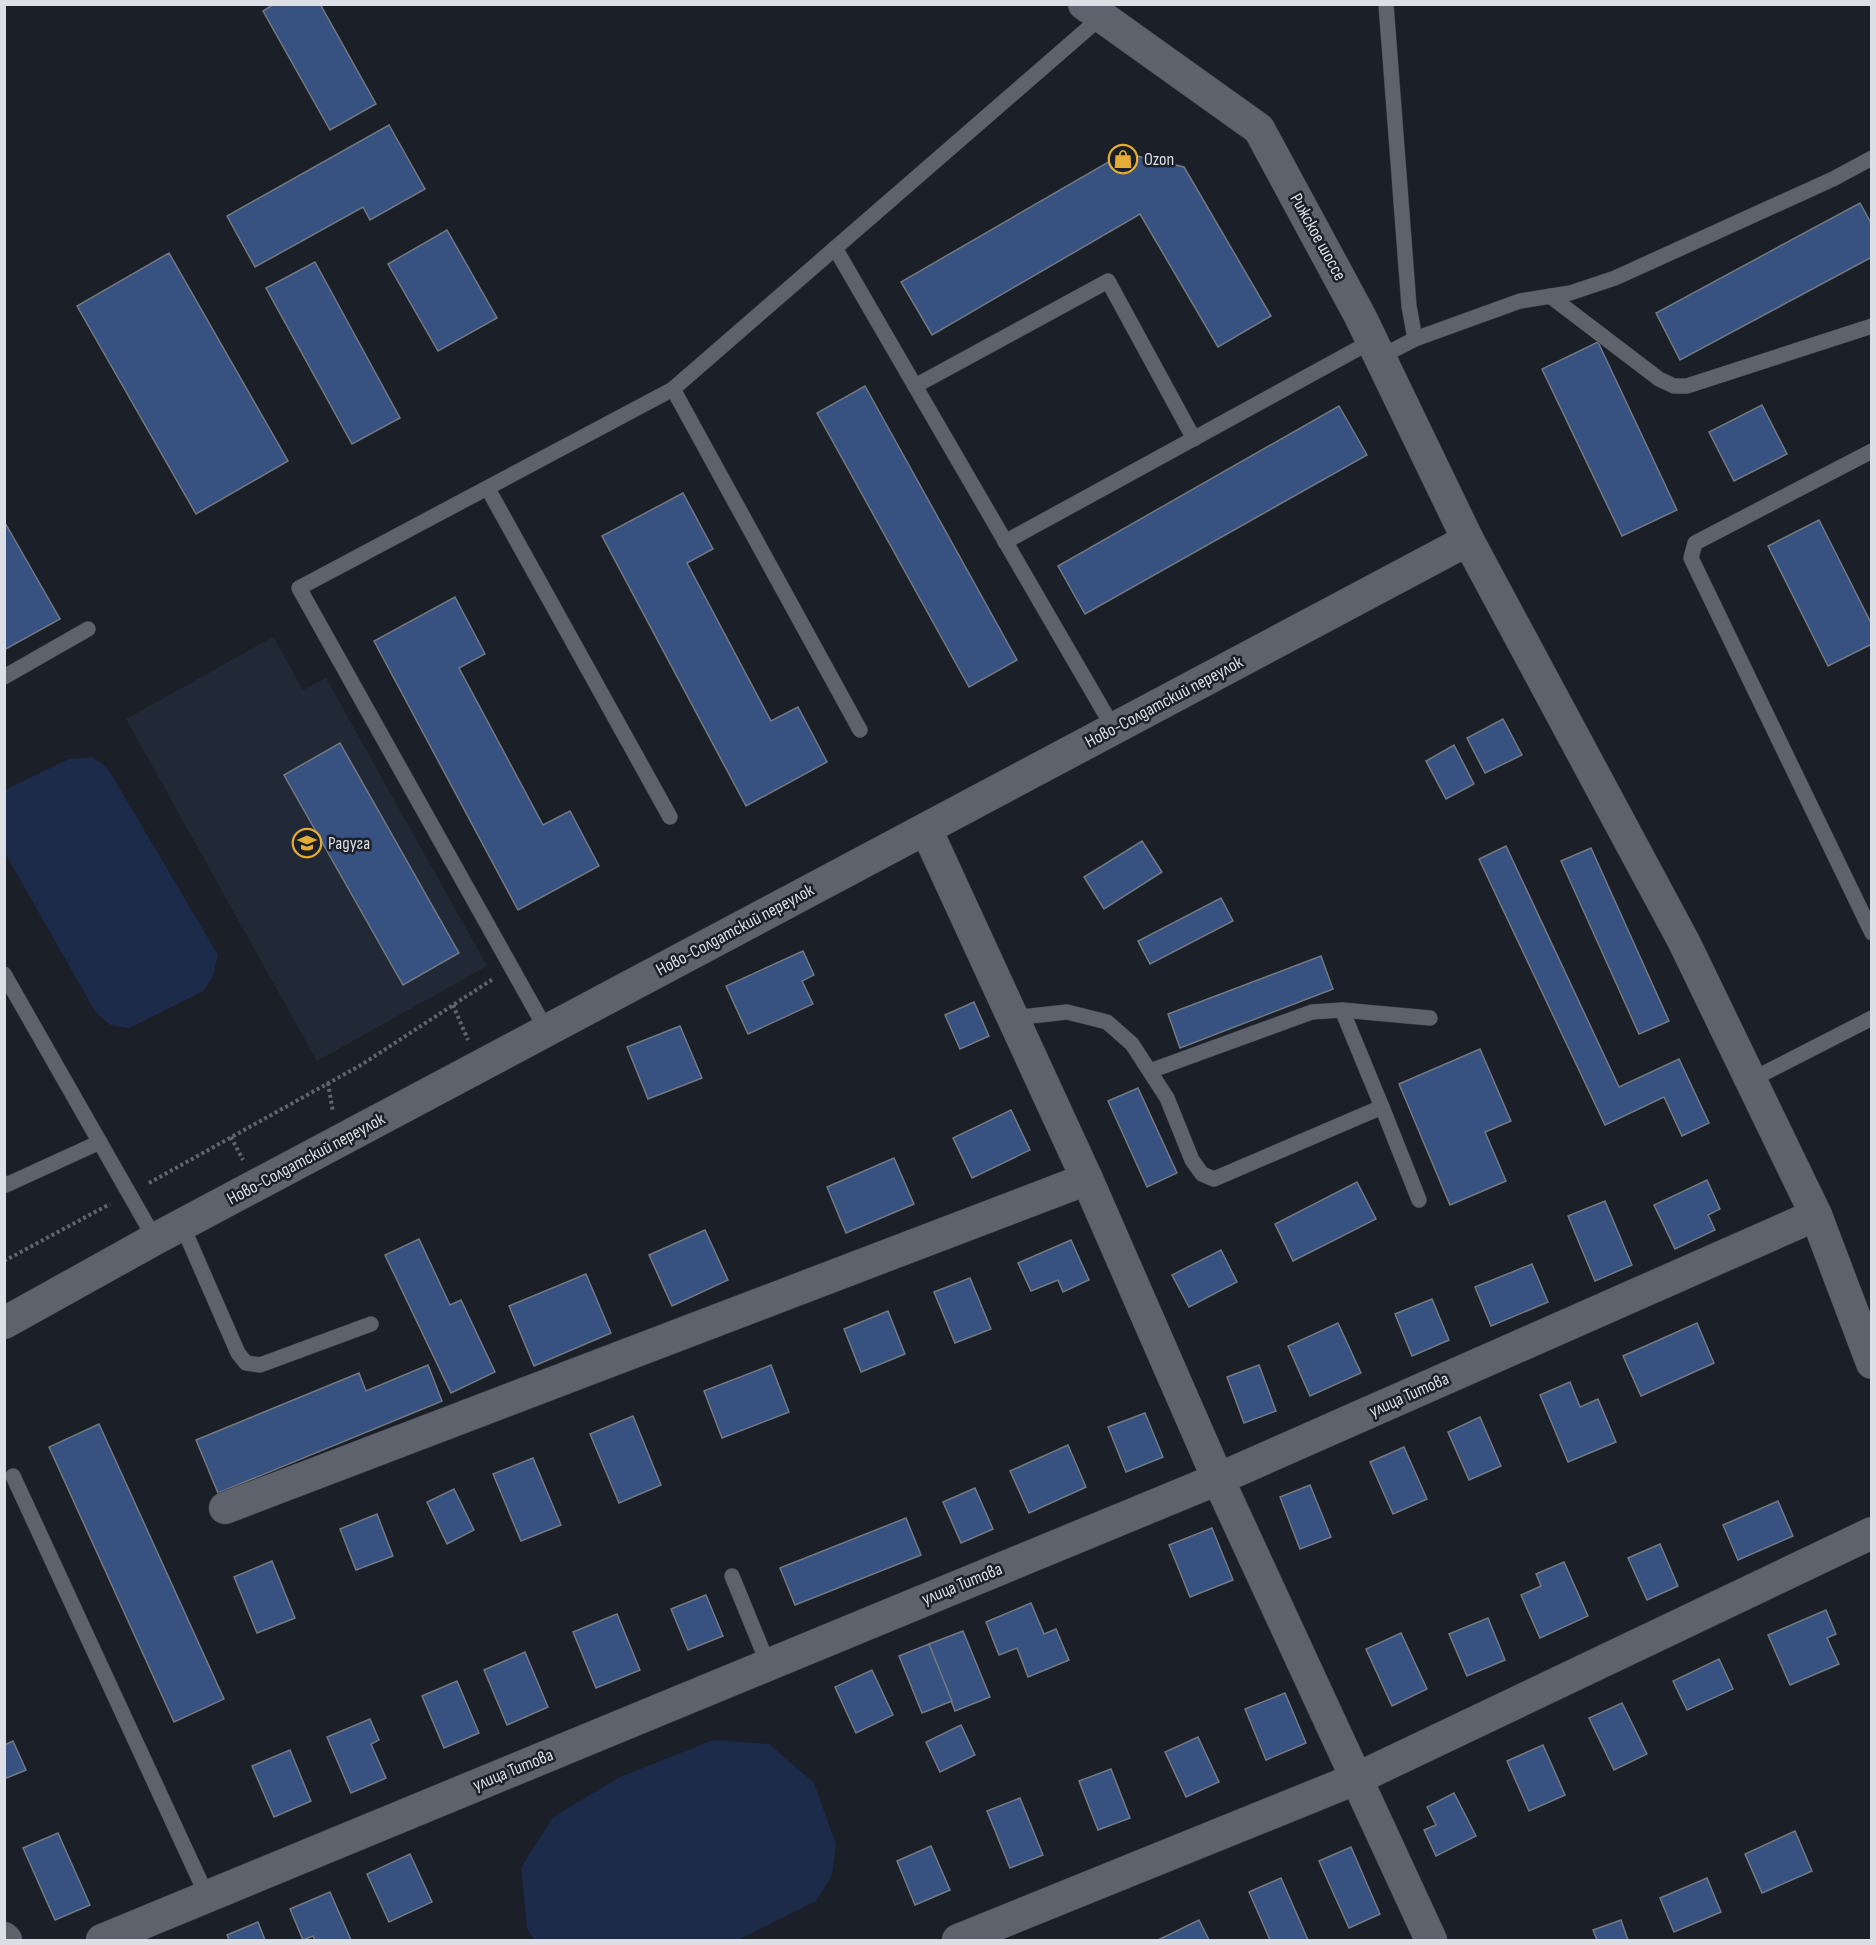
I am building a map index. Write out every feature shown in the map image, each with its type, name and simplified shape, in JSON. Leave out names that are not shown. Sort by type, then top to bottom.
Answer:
[{"type":"street","name":"Рижское шоссе","points":[[1092,11],[1259,129],[1376,349],[1468,540],[1684,942],[1816,1215],[1872,1363]]},
{"type":"street","name":"Ново-Солдатский переулок","points":[[4,1323],[169,1232],[1468,540]]},
{"type":"street","points":[[926,828],[1087,1179],[1218,1479],[1358,1778],[1431,1941]]},
{"type":"street","points":[[225,1508],[1087,1179]]},
{"type":"street","name":"улица Титова","points":[[102,1941],[1218,1479],[1816,1215]]},
{"type":"street","points":[[958,1941],[1358,1778],[1872,1533]]},
{"type":"lane","points":[[1386,4],[1409,306],[1415,339]]},
{"type":"lane","points":[[547,1031],[299,588],[673,389],[835,248],[1092,11]]},
{"type":"lane","points":[[1005,542],[1194,438],[1376,349],[1415,339],[1520,301],[1550,296],[1615,278],[1677,252],[1833,179],[1872,158]]},
{"type":"lane","points":[[835,248],[1114,729]]},
{"type":"lane","points":[[915,386],[1108,281],[1194,438]]},
{"type":"lane","points":[[1550,296],[1659,379],[1674,386],[1688,386],[1872,326]]},
{"type":"lane","points":[[673,389],[860,730]]},
{"type":"lane","points":[[1872,451],[1695,543],[1691,558],[1872,933]]},
{"type":"lane","points":[[488,489],[670,817]]},
{"type":"lane","points":[[4,677],[88,629]]},
{"type":"lane","points":[[4,974],[129,1193],[169,1232],[246,1364],[260,1365],[370,1324]]},
{"type":"lane","points":[[1150,1071],[1312,1012],[1341,1010],[1430,1018]]},
{"type":"lane","points":[[1341,1010],[1419,1200]]},
{"type":"lane","points":[[1013,1018],[1067,1012],[1107,1022],[1132,1044],[1167,1098],[1192,1160],[1202,1173],[1214,1179],[1382,1107]]},
{"type":"lane","points":[[1751,1080],[1872,1018]]},
{"type":"lane","points":[[5,1184],[100,1142]]},
{"type":"lane","points":[[13,1476],[207,1896]]},
{"type":"lane","points":[[732,1576],[768,1664]]},
{"type":"path","points":[[4,1261],[360,1065],[512,967]]},
{"type":"shaded area","name":"Радуга","points":[[273,637],[303,690],[326,678],[487,966],[317,1061],[126,719]]},
{"type":"shaded area","points":[[93,757],[108,769],[218,955],[213,976],[203,991],[129,1028],[110,1025],[95,1011],[5,853],[5,790],[69,759]]},
{"type":"shaded area","points":[[713,1740],[769,1744],[814,1783],[836,1844],[832,1875],[816,1901],[738,1940],[534,1940],[527,1928],[521,1868],[553,1817],[620,1777]]},
{"type":"building","points":[[274,4],[320,4],[376,104],[330,130],[263,11]]},
{"type":"building","points":[[389,125],[425,189],[370,220],[363,207],[255,267],[227,216]]},
{"type":"building","points":[[1124,153],[1184,167],[1271,316],[1218,347],[1140,214],[932,335],[901,282]]},
{"type":"building","points":[[1860,203],[1872,225],[1872,257],[1680,360],[1656,313]]},
{"type":"building","points":[[447,230],[497,318],[438,351],[388,264]]},
{"type":"building","points":[[169,253],[288,461],[196,514],[77,306]]},
{"type":"building","points":[[315,262],[400,418],[352,444],[266,288]]},
{"type":"building","points":[[1598,342],[1677,510],[1622,536],[1542,369]]},
{"type":"building","points":[[865,386],[1017,660],[969,687],[817,413]]},
{"type":"building","points":[[1762,405],[1787,454],[1734,481],[1709,432]]},
{"type":"building","points":[[1339,406],[1367,455],[1085,614],[1058,566]]},
{"type":"building","points":[[683,493],[713,549],[687,563],[771,721],[798,707],[827,762],[746,806],[602,536]]},
{"type":"building","points":[[1819,520],[1872,625],[1872,644],[1828,666],[1768,546]]},
{"type":"building","points":[[4,521],[60,619],[4,650]]},
{"type":"building","points":[[455,597],[485,654],[459,668],[543,825],[570,811],[599,866],[518,910],[374,641]]},
{"type":"building","points":[[1503,719],[1522,755],[1485,773],[1467,738]]},
{"type":"building","points":[[340,743],[459,953],[403,985],[284,775]]},
{"type":"building","points":[[1454,745],[1474,784],[1446,799],[1426,761]]},
{"type":"building","points":[[1142,841],[1162,872],[1104,909],[1084,877]]},
{"type":"building","points":[[1506,846],[1619,1087],[1679,1059],[1709,1123],[1682,1136],[1664,1097],[1605,1125],[1479,859]]},
{"type":"building","points":[[1591,848],[1669,1021],[1639,1034],[1561,861]]},
{"type":"building","points":[[1221,898],[1233,921],[1150,964],[1138,941]]},
{"type":"building","points":[[803,951],[814,975],[802,981],[813,1004],[748,1034],[726,986]]},
{"type":"building","points":[[1321,956],[1333,989],[1180,1048],[1168,1014]]},
{"type":"building","points":[[974,1002],[989,1036],[960,1049],[945,1015]]},
{"type":"building","points":[[680,1026],[702,1078],[648,1099],[627,1047]]},
{"type":"building","points":[[1480,1049],[1511,1121],[1485,1132],[1506,1181],[1450,1205],[1399,1084]]},
{"type":"building","points":[[1138,1088],[1177,1173],[1147,1187],[1108,1101]]},
{"type":"building","points":[[1011,1110],[1030,1150],[972,1178],[953,1138]]},
{"type":"building","points":[[894,1158],[914,1204],[846,1233],[827,1187]]},
{"type":"building","points":[[1707,1180],[1720,1209],[1708,1215],[1715,1230],[1675,1249],[1654,1205]]},
{"type":"building","points":[[1357,1182],[1376,1219],[1293,1261],[1275,1224]]},
{"type":"building","points":[[1605,1201],[1632,1265],[1595,1281],[1568,1216]]},
{"type":"building","points":[[705,1230],[728,1280],[672,1306],[649,1255]]},
{"type":"building","points":[[419,1239],[450,1305],[461,1300],[495,1372],[451,1393],[385,1255]]},
{"type":"building","points":[[1071,1240],[1089,1280],[1063,1292],[1058,1280],[1031,1291],[1018,1263]]},
{"type":"building","points":[[1221,1250],[1237,1282],[1189,1307],[1172,1275]]},
{"type":"building","points":[[1532,1264],[1548,1302],[1491,1326],[1475,1287]]},
{"type":"building","points":[[586,1274],[611,1333],[534,1366],[509,1306]]},
{"type":"building","points":[[970,1278],[991,1329],[955,1343],[934,1292]]},
{"type":"building","points":[[1432,1299],[1449,1340],[1412,1356],[1395,1314]]},
{"type":"building","points":[[888,1311],[905,1354],[861,1372],[844,1329]]},
{"type":"building","points":[[1338,1323],[1361,1373],[1310,1396],[1288,1346]]},
{"type":"building","points":[[1697,1323],[1714,1363],[1641,1396],[1623,1356]]},
{"type":"building","points":[[428,1365],[442,1401],[218,1493],[196,1440],[359,1373],[366,1391]]},
{"type":"building","points":[[771,1365],[789,1412],[722,1438],[704,1391]]},
{"type":"building","points":[[1259,1365],[1276,1411],[1244,1423],[1227,1377]]},
{"type":"building","points":[[1570,1382],[1580,1407],[1598,1399],[1616,1442],[1568,1462],[1540,1395]]},
{"type":"building","points":[[1145,1413],[1163,1457],[1126,1472],[1108,1427]]},
{"type":"building","points":[[633,1416],[661,1485],[619,1503],[590,1434]]},
{"type":"building","points":[[1480,1417],[1501,1466],[1469,1480],[1448,1432]]},
{"type":"building","points":[[99,1424],[224,1699],[174,1722],[49,1447]]},
{"type":"building","points":[[1068,1445],[1086,1487],[1029,1513],[1010,1471]]},
{"type":"building","points":[[1404,1447],[1427,1499],[1393,1514],[1370,1462]]},
{"type":"building","points":[[533,1458],[561,1525],[521,1541],[493,1474]]},
{"type":"building","points":[[1310,1485],[1331,1537],[1300,1549],[1280,1497]]},
{"type":"building","points":[[975,1488],[993,1529],[961,1543],[943,1502]]},
{"type":"building","points":[[454,1489],[474,1530],[447,1544],[427,1502]]},
{"type":"building","points":[[1778,1501],[1793,1536],[1738,1560],[1723,1525]]},
{"type":"building","points":[[377,1514],[393,1556],[356,1570],[340,1529]]},
{"type":"building","points":[[906,1518],[921,1555],[795,1605],[780,1568]]},
{"type":"building","points":[[1212,1528],[1233,1580],[1190,1597],[1169,1545]]},
{"type":"building","points":[[1660,1544],[1678,1586],[1647,1600],[1628,1558]]},
{"type":"building","points":[[272,1561],[295,1618],[257,1633],[234,1577]]},
{"type":"building","points":[[1564,1562],[1588,1616],[1540,1638],[1521,1595],[1541,1586],[1536,1574]]},
{"type":"building","points":[[706,1595],[723,1636],[688,1650],[671,1609]]},
{"type":"building","points":[[1031,1603],[1044,1634],[1056,1629],[1069,1660],[1028,1677],[1017,1648],[999,1655],[986,1622]]},
{"type":"building","points":[[1826,1610],[1836,1634],[1827,1638],[1839,1664],[1790,1685],[1768,1635]]},
{"type":"building","points":[[617,1614],[640,1670],[596,1688],[573,1632]]},
{"type":"building","points":[[1488,1618],[1505,1660],[1467,1676],[1449,1634]]},
{"type":"building","points":[[963,1631],[990,1697],[955,1711],[929,1644]]},
{"type":"building","points":[[1401,1633],[1427,1689],[1392,1706],[1366,1649]]},
{"type":"building","points":[[929,1644],[952,1701],[922,1713],[899,1656]]},
{"type":"building","points":[[525,1652],[548,1707],[507,1725],[484,1670]]},
{"type":"building","points":[[1719,1659],[1733,1689],[1687,1710],[1673,1681]]},
{"type":"building","points":[[872,1670],[893,1715],[856,1733],[835,1687]]},
{"type":"building","points":[[457,1681],[479,1733],[444,1748],[422,1696]]},
{"type":"building","points":[[1285,1693],[1306,1743],[1266,1760],[1245,1709]]},
{"type":"building","points":[[1622,1703],[1647,1754],[1614,1770],[1589,1718]]},
{"type":"building","points":[[370,1719],[379,1740],[371,1744],[386,1778],[351,1793],[327,1737]]},
{"type":"building","points":[[961,1725],[975,1755],[940,1772],[926,1742]]},
{"type":"building","points":[[1198,1737],[1219,1782],[1186,1797],[1165,1752]]},
{"type":"building","points":[[13,1741],[26,1770],[4,1779],[4,1745]]},
{"type":"building","points":[[1543,1745],[1565,1795],[1529,1811],[1507,1761]]},
{"type":"building","points":[[290,1750],[311,1801],[274,1817],[252,1766]]},
{"type":"building","points":[[1111,1769],[1130,1818],[1098,1830],[1079,1781]]},
{"type":"building","points":[[1454,1793],[1476,1836],[1436,1856],[1424,1830],[1436,1825],[1427,1807]]},
{"type":"building","points":[[1020,1798],[1043,1855],[1010,1868],[987,1811]]},
{"type":"building","points":[[1795,1831],[1812,1871],[1762,1893],[1745,1854]]},
{"type":"building","points":[[58,1833],[90,1905],[55,1920],[23,1848]]},
{"type":"building","points":[[931,1846],[950,1890],[915,1905],[897,1861]]},
{"type":"building","points":[[1351,1847],[1380,1914],[1349,1928],[1319,1861]]},
{"type":"building","points":[[410,1854],[432,1902],[389,1922],[367,1874]]},
{"type":"building","points":[[1281,1878],[1308,1940],[1270,1940],[1249,1892]]},
{"type":"building","points":[[1707,1878],[1721,1912],[1674,1932],[1660,1898]]},
{"type":"building","points":[[330,1892],[351,1940],[315,1940],[313,1936],[303,1940],[290,1909]]},
{"type":"building","points":[[1199,1920],[1209,1940],[1158,1940]]},
{"type":"building","points":[[1621,1920],[1628,1940],[1597,1940],[1593,1930]]},
{"type":"building","points":[[258,1922],[265,1940],[229,1940],[227,1935]]},
{"type":"place","name":"Ozon","points":[[1123,159]]},
{"type":"place","name":"Радуга","points":[[307,843]]}]
